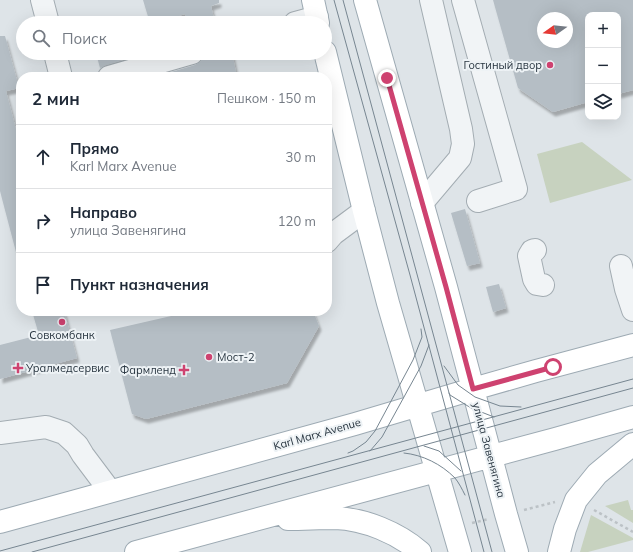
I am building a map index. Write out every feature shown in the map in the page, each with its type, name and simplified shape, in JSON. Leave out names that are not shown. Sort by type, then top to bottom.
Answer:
[{"type":"main road","name":"улица Завенягина","points":[[365,0],[446,287],[517,552]]},
{"type":"main road","points":[[327,60],[330,72]]},
{"type":"main road","points":[[332,81],[388,303],[460,552]]},
{"type":"main road","name":"Karl Marx Avenue","points":[[0,522],[355,424],[473,389],[633,345]]},
{"type":"main road","points":[[136,552],[633,417]]},
{"type":"main road","points":[[559,552],[564,529],[576,500],[597,474],[633,444]]},
{"type":"main road","points":[[253,520],[336,518],[363,522],[391,532],[420,552]]},
{"type":"lane","points":[[42,0],[46,16]]},
{"type":"lane","points":[[422,203],[460,158],[463,144],[431,0]]},
{"type":"lane","points":[[463,0],[516,189],[478,201]]},
{"type":"lane","points":[[57,60],[60,72]]},
{"type":"lane","points":[[126,72],[168,60]]},
{"type":"lane","points":[[332,235],[364,211]]},
{"type":"lane","points":[[535,250],[532,251],[529,256],[534,279],[537,284],[543,285]]},
{"type":"lane","points":[[621,266],[626,289],[633,310]]},
{"type":"lane","points":[[0,433],[46,427],[64,433],[77,445],[110,491]]},
{"type":"path","points":[[453,529],[554,502],[560,499]]},
{"type":"path","points":[[593,509],[633,532]]},
{"type":"green space","points":[[582,142],[632,180],[550,203],[537,154]]},
{"type":"green space","points":[[628,500],[631,510],[633,510],[633,523],[605,506]]},
{"type":"green space","points":[[591,515],[633,538],[633,540],[588,552],[580,552]]},
{"type":"building","points":[[143,0],[219,0],[219,3],[211,6],[213,16],[186,16],[185,14],[178,16],[148,16]]},
{"type":"building","name":"Гостиный двор","points":[[493,0],[633,0],[633,90],[621,93],[621,12],[585,12],[585,103],[553,112],[518,88]]},
{"type":"building","points":[[0,36],[5,36],[16,77],[16,89],[6,91],[16,130],[16,252],[0,191]]},
{"type":"building","points":[[98,60],[123,60],[106,65],[100,68]]},
{"type":"building","points":[[233,60],[236,72],[171,72],[195,65],[201,61]]},
{"type":"building","points":[[465,209],[480,263],[467,266],[451,213]]},
{"type":"building","points":[[499,284],[506,308],[493,312],[486,287]]},
{"type":"building","points":[[33,316],[65,316],[77,358],[0,379],[0,345],[39,335]]},
{"type":"building","name":"Мост-2","points":[[171,316],[315,316],[319,326],[287,383],[146,419],[132,414],[110,330]]},
{"type":"tram line","points":[[334,0],[410,275],[484,552]]},
{"type":"tram line","points":[[343,0],[492,552]]},
{"type":"tram line","points":[[348,453],[366,442],[375,431],[413,360],[422,337],[421,329]]},
{"type":"tram line","points":[[370,451],[382,437],[421,366],[429,345]]},
{"type":"tram line","points":[[444,366],[458,385],[475,397],[500,406],[521,407]]},
{"type":"tram line","points":[[0,551],[633,379]]},
{"type":"tram line","points":[[32,552],[633,388]]},
{"type":"tram line","points":[[449,393],[471,408],[494,417]]},
{"type":"tram line","points":[[424,446],[439,451],[461,471]]},
{"type":"tram line","points":[[404,453],[425,458],[444,468],[455,478],[465,495]]},
{"type":"place","name":"Гостиный двор","points":[[550,65]]},
{"type":"place","name":"Совкомбанк","points":[[62,322]]},
{"type":"place","name":"Мост-2","points":[[209,357]]},
{"type":"place","name":"Уралмедсервис","points":[[18,368]]},
{"type":"place","name":"Фармленд","points":[[184,370]]},
{"type":"route","points":[[387,78],[473,389],[553,367]]}]
